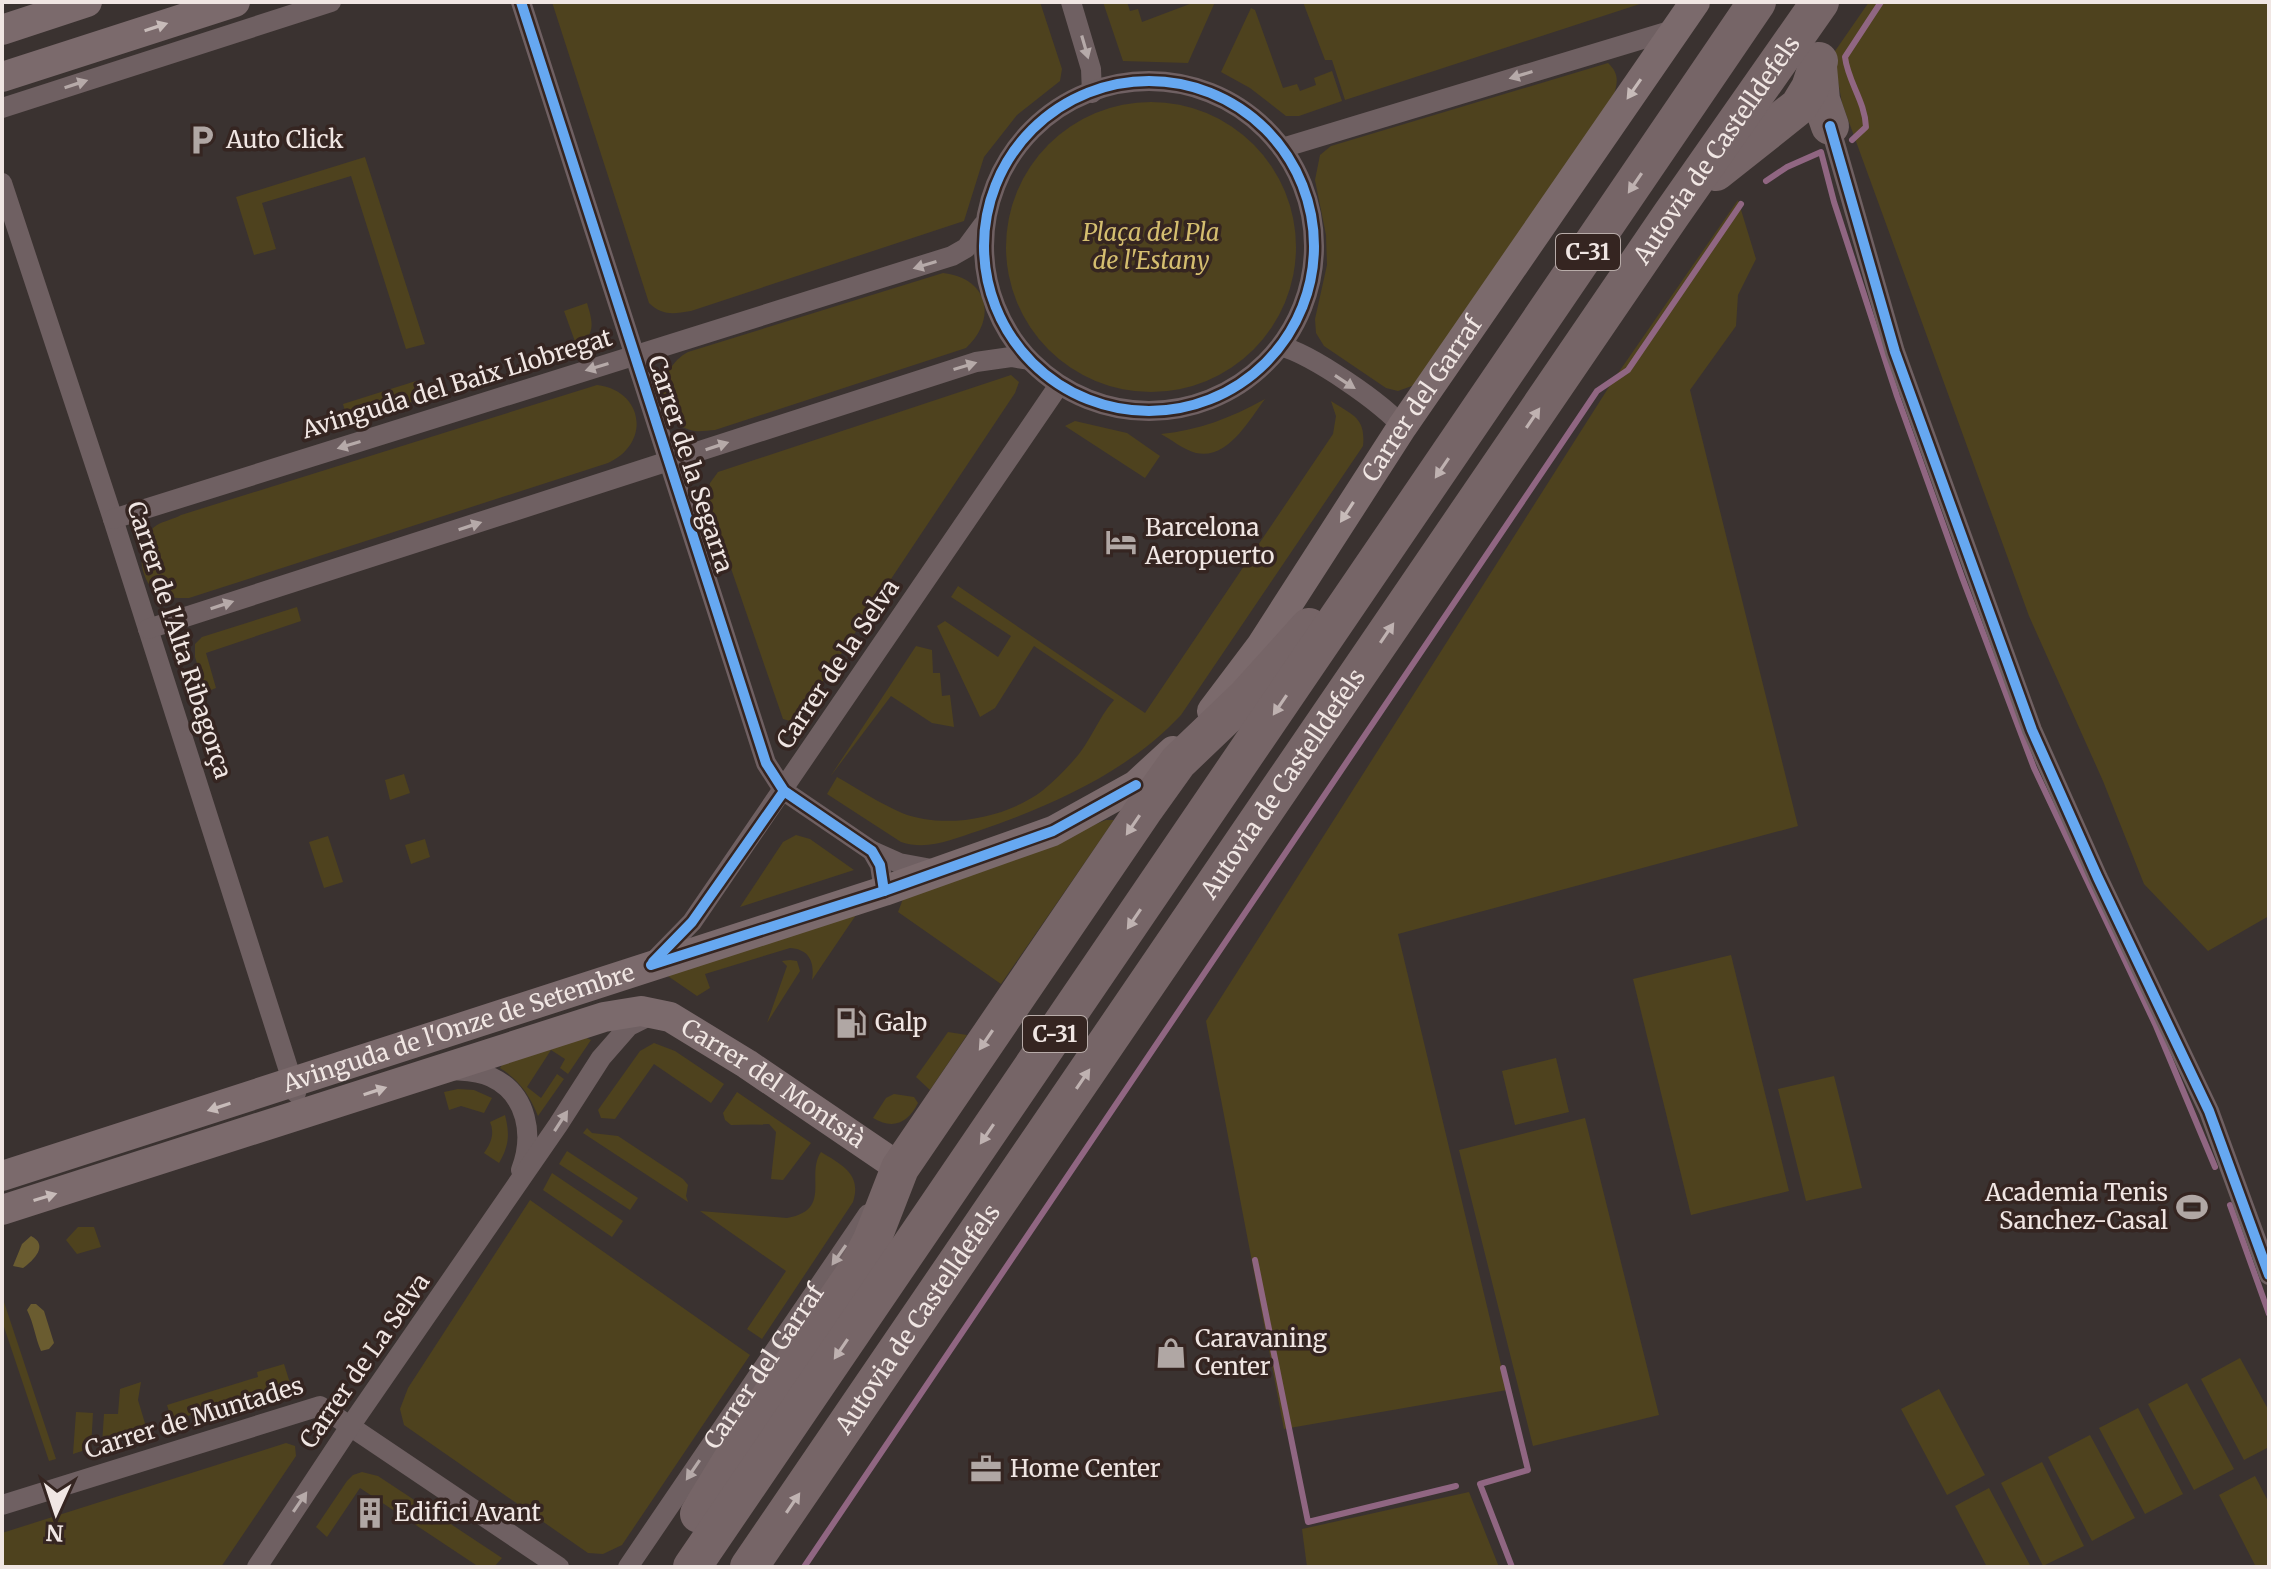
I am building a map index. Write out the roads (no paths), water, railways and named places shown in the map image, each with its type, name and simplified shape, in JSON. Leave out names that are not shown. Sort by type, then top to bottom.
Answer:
[{"type":"highway","name":"Autovia de Castelldefels","points":[[692,1567],[1757,2]]},
{"type":"highway","name":"Autovia de Castelldefels","points":[[749,1567],[1671,215],[1820,2]]},
{"type":"highway","points":[[1671,215],[1723,165],[1799,106],[1810,88],[1819,61],[1833,2]]},
{"type":"highway","points":[[1819,61],[1819,90],[1830,126]]},
{"type":"highway","points":[[1766,131],[1799,115],[1811,114],[1830,126]]},
{"type":"highway","points":[[666,1567],[769,1399],[855,1273],[872,1240],[900,1168],[1178,762],[1276,664],[1419,502]]},
{"type":"highway","points":[[1136,785],[1178,762]]},
{"type":"main road","points":[[2,30],[87,2]]},
{"type":"main road","points":[[2,77],[235,2]]},
{"type":"main road","name":"Carrer del Garraf","points":[[1136,785],[1188,737],[1261,646],[1402,427],[1695,2]]},
{"type":"main road","name":"Avinguda de l'Onze de Setembre","points":[[2,1176],[884,891],[1053,831],[1136,785]]},
{"type":"main road","name":"Avinguda de l'Onze de Setembre","points":[[2,1210],[604,1017],[650,1012]]},
{"type":"main road","name":"Carrer del Montsià","points":[[650,1012],[679,1022],[747,1064],[900,1168]]},
{"type":"street","points":[[2,108],[331,2]]},
{"type":"street","name":"Carrer de la Segarra","points":[[521,2],[766,763],[784,791],[872,851],[899,863],[941,870]]},
{"type":"street","points":[[1071,2],[1091,69],[1092,93]]},
{"type":"street","points":[[1282,148],[1676,29]]},
{"type":"street","points":[[1141,81],[1191,87],[1239,107],[1260,123],[1282,148],[1297,172],[1309,206],[1314,234],[1309,288],[1282,347],[1244,381],[1211,399],[1164,410],[1125,409],[1095,402],[1059,385],[1029,360],[1009,335],[995,305],[985,269],[985,221],[992,193],[1010,156],[1042,120],[1066,103],[1141,81]]},
{"type":"street","points":[[1830,126],[1895,352],[2032,730],[2098,878],[2209,1111],[2269,1275]]},
{"type":"street","name":"Carrer de l'Alta Ribagorça","points":[[2,183],[294,1083],[301,1115]]},
{"type":"street","name":"Avinguda del Baix Llobregat","points":[[113,519],[952,256],[978,236],[985,221]]},
{"type":"street","points":[[1282,347],[1302,353],[1386,409],[1402,427]]},
{"type":"street","points":[[148,629],[976,362],[1011,357],[1029,360]]},
{"type":"street","name":"Carrer de la Selva","points":[[651,965],[692,922],[1059,385]]},
{"type":"street","points":[[872,851],[880,865],[884,891]]},
{"type":"street","name":"Carrer de La Selva","points":[[257,1567],[601,1058],[622,1032],[650,1012]]},
{"type":"street","name":"Carrer de La Selva","points":[[445,1069],[493,1078],[518,1100],[529,1143],[517,1186]]},
{"type":"street","name":"Carrer del Garraf","points":[[628,1567],[900,1168]]},
{"type":"street","name":"Carrer de Muntades","points":[[2,1505],[320,1406],[559,1567]]},
{"type":"waterway","points":[[1852,140],[1866,127],[1845,57],[1881,2]]},
{"type":"waterway","points":[[1766,181],[1787,167],[1821,152],[1834,202],[1897,396],[2034,768],[2156,1026],[2215,1167]]},
{"type":"waterway","points":[[804,1567],[1597,391],[1628,370],[1741,204]]},
{"type":"waterway","points":[[2230,1205],[2269,1314]]},
{"type":"waterway","points":[[1255,1260],[1308,1522],[1456,1486]]},
{"type":"waterway","points":[[1503,1368],[1528,1470],[1480,1484],[1512,1567]]},
{"type":"place","name":"Auto Click","points":[[202,140]]},
{"type":"place","name":"Barcelona Aeropuerto","points":[[1121,542]]},
{"type":"place","name":"Galp","points":[[851,1023]]},
{"type":"place","name":"Academia Tenis Sanchez-Casal","points":[[2192,1207]]},
{"type":"place","name":"Caravaning Center","points":[[1171,1353]]},
{"type":"place","name":"Home Center","points":[[986,1469]]},
{"type":"place","name":"Edifici Avant","points":[[370,1513]]},
{"type":"park label","name":"Plaça del Pla de l'Estany","points":[[1151,247]]}]
